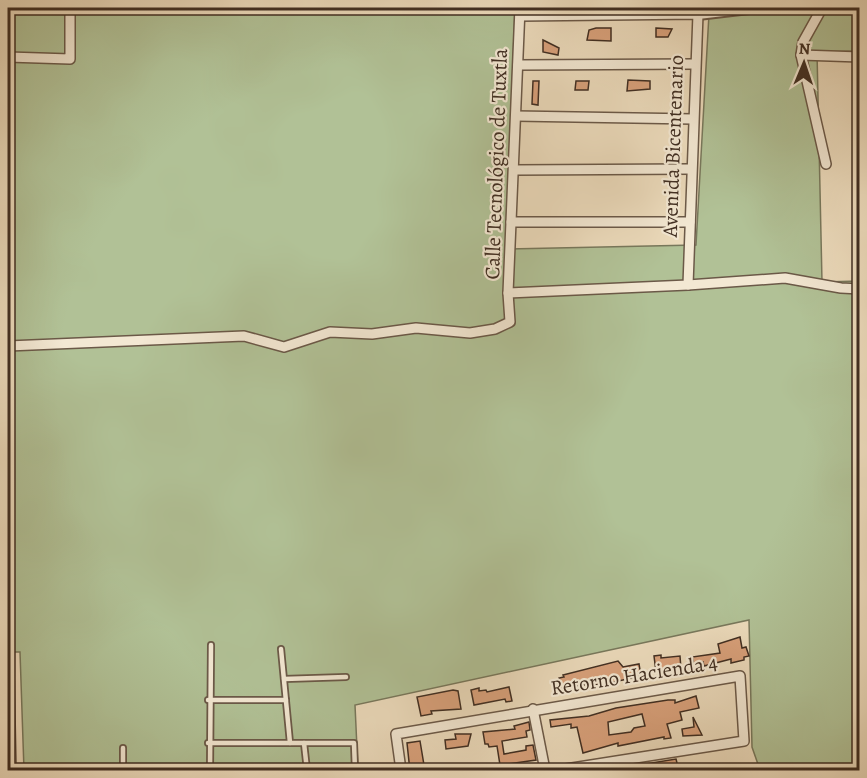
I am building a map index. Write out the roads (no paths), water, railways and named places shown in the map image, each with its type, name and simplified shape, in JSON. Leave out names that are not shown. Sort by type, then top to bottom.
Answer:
[{"type":"street","points":[[8,57],[70,59],[70,8]]},
{"type":"street","points":[[520,12],[698,11],[749,8]]},
{"type":"street","points":[[822,8],[802,42],[801,55],[826,164]]},
{"type":"street","name":"Avenida Bicentenario","points":[[688,285],[698,11]]},
{"type":"street","name":"Calle Tecnológico de Tuxtla","points":[[8,346],[244,336],[284,347],[330,332],[372,334],[416,328],[470,333],[495,329],[510,322],[508,293],[520,12]]},
{"type":"street","points":[[801,55],[860,57]]},
{"type":"street","points":[[518,65],[695,64]]},
{"type":"street","points":[[516,116],[693,119]]},
{"type":"street","points":[[515,170],[691,169]]},
{"type":"street","points":[[511,222],[690,222]]},
{"type":"street","points":[[508,293],[785,278],[860,289]]},
{"type":"street","points":[[8,632],[11,771]]},
{"type":"street","name":"Retorno Hacienda 4","points":[[401,771],[396,734],[533,709],[740,676],[744,741],[559,771]]},
{"type":"street","points":[[533,709],[545,771]]},
{"type":"lane","points":[[210,645],[208,700],[210,771]]},
{"type":"lane","points":[[281,650],[290,743]]},
{"type":"lane","points":[[284,679],[346,677]]},
{"type":"lane","points":[[208,700],[286,700]]},
{"type":"lane","points":[[304,742],[307,771]]},
{"type":"lane","points":[[208,743],[354,743],[355,771]]},
{"type":"lane","points":[[123,748],[123,771]]}]
